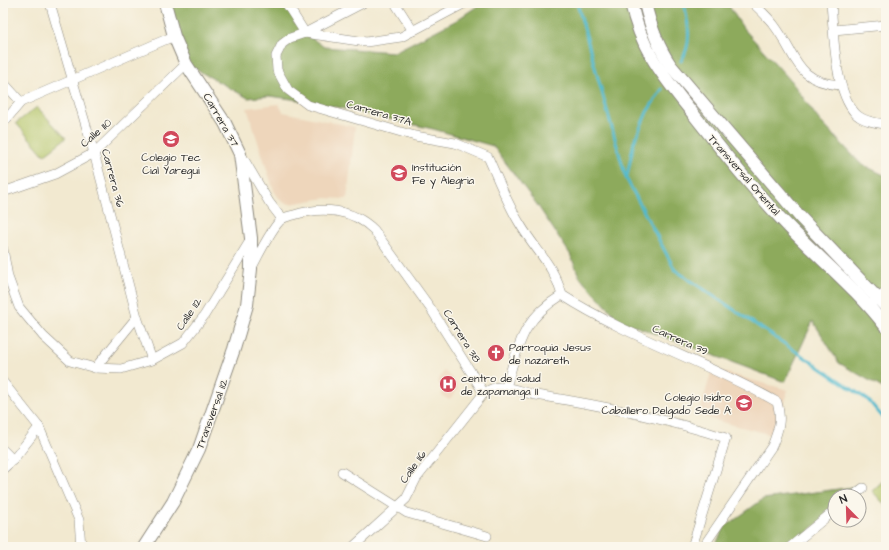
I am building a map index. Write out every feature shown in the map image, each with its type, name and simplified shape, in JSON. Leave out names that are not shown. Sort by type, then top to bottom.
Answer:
[{"type":"main road","name":"Carrera 37","points":[[165,3],[174,36],[186,64],[223,118],[240,154],[251,238],[251,269]]},
{"type":"main road","name":"Transversal Oriental","points":[[631,3],[637,26],[645,47],[657,69],[723,152],[788,226],[869,306],[886,327]]},
{"type":"main road","name":"Transversal Oriental","points":[[645,3],[648,17],[662,52],[672,66],[801,218],[883,299]]},
{"type":"main road","name":"Transversal 112","points":[[144,547],[173,502],[199,449],[237,342],[247,305],[251,269]]},
{"type":"street","name":"Carrera 36","points":[[50,3],[94,153],[137,317],[152,360]]},
{"type":"street","points":[[286,3],[305,33],[366,42],[401,37],[465,3]]},
{"type":"street","points":[[305,33],[363,3]]},
{"type":"street","points":[[395,3],[413,31]]},
{"type":"street","points":[[753,3],[774,26],[792,57],[809,76],[823,84],[840,85]]},
{"type":"street","points":[[831,3],[840,85],[855,113],[869,122],[886,124]]},
{"type":"street","points":[[834,30],[886,25]]},
{"type":"street","name":"Carrera 37A","points":[[305,33],[290,38],[282,44],[276,56],[277,70],[288,90],[308,104],[415,136],[454,143],[488,157],[520,224],[554,273],[562,295]]},
{"type":"street","points":[[3,123],[21,102],[73,81],[174,36]]},
{"type":"street","name":"Calle 110","points":[[3,192],[54,174],[94,153],[186,64]]},
{"type":"street","points":[[3,82],[21,102]]},
{"type":"street","points":[[240,154],[266,197],[282,219],[251,269]]},
{"type":"street","name":"Carrera 38","points":[[282,219],[303,212],[322,209],[355,216],[365,221],[374,230],[423,297],[484,393]]},
{"type":"street","name":"Calle 112","points":[[3,249],[8,277],[20,307],[43,336],[70,361],[95,368],[121,369],[152,360],[183,344],[204,316],[251,238]]},
{"type":"street","points":[[506,387],[521,337],[534,318],[549,303],[562,295]]},
{"type":"street","name":"Carrera 39","points":[[562,295],[591,314],[741,381],[776,402],[781,415],[772,446],[703,547]]},
{"type":"street","points":[[869,306],[883,299]]},
{"type":"street","points":[[95,368],[137,317]]},
{"type":"street","points":[[3,382],[38,428],[79,520],[81,547]]},
{"type":"street","points":[[484,393],[496,387],[506,387],[530,394],[683,424],[726,438],[692,547]]},
{"type":"street","name":"Calle 116","points":[[353,547],[398,508],[406,499],[416,479],[484,393]]},
{"type":"street","points":[[3,469],[13,460],[38,428]]},
{"type":"street","points":[[3,450],[13,460]]},
{"type":"street","points":[[342,472],[407,513],[487,536]]},
{"type":"street","points":[[790,547],[827,517]]},
{"type":"shaded area","points":[[279,104],[283,112],[355,127],[347,199],[325,198],[290,204],[282,202],[274,191],[247,108]]},
{"type":"shaded area","name":"Colegio Isidro Caballero Delgado Sede A","points":[[712,369],[788,390],[776,436],[699,416]]},
{"type":"shaded area","name":"centro de salud de zapamanga II","points":[[444,371],[452,378],[458,389],[449,400],[441,395],[446,387],[437,382]]},
{"type":"green space","points":[[165,3],[285,3],[305,33],[324,47],[394,52],[455,21],[482,3],[727,3],[743,28],[791,81],[819,120],[861,164],[886,176],[886,390],[839,363],[813,321],[785,382],[619,320],[579,276],[570,254],[538,206],[493,146],[433,129],[314,102],[269,96],[248,98],[186,64]]},
{"type":"green space","points":[[37,107],[66,138],[44,155],[16,123]]},
{"type":"green space","points":[[886,478],[886,506],[872,491]]},
{"type":"green space","points":[[861,486],[859,488],[846,488]]},
{"type":"green space","points":[[827,491],[827,516],[790,547],[714,547],[725,527],[763,499]]},
{"type":"waterway","points":[[577,3],[626,178],[675,270],[868,400],[886,421]]},
{"type":"waterway","points":[[681,61],[685,54],[688,40],[688,25],[684,3]]},
{"type":"waterway","points":[[627,176],[634,142],[647,112],[662,89]]},
{"type":"place","name":"Colegio Tec Cial Yaregui","points":[[171,139]]},
{"type":"place","name":"Institución Fe y Alegria","points":[[399,173]]},
{"type":"place","name":"Parroquia Jesus de nazareth","points":[[496,353]]},
{"type":"place","name":"centro de salud de zapamanga II","points":[[448,384]]},
{"type":"place","name":"Colegio Isidro Caballero Delgado Sede A","points":[[744,403]]}]
